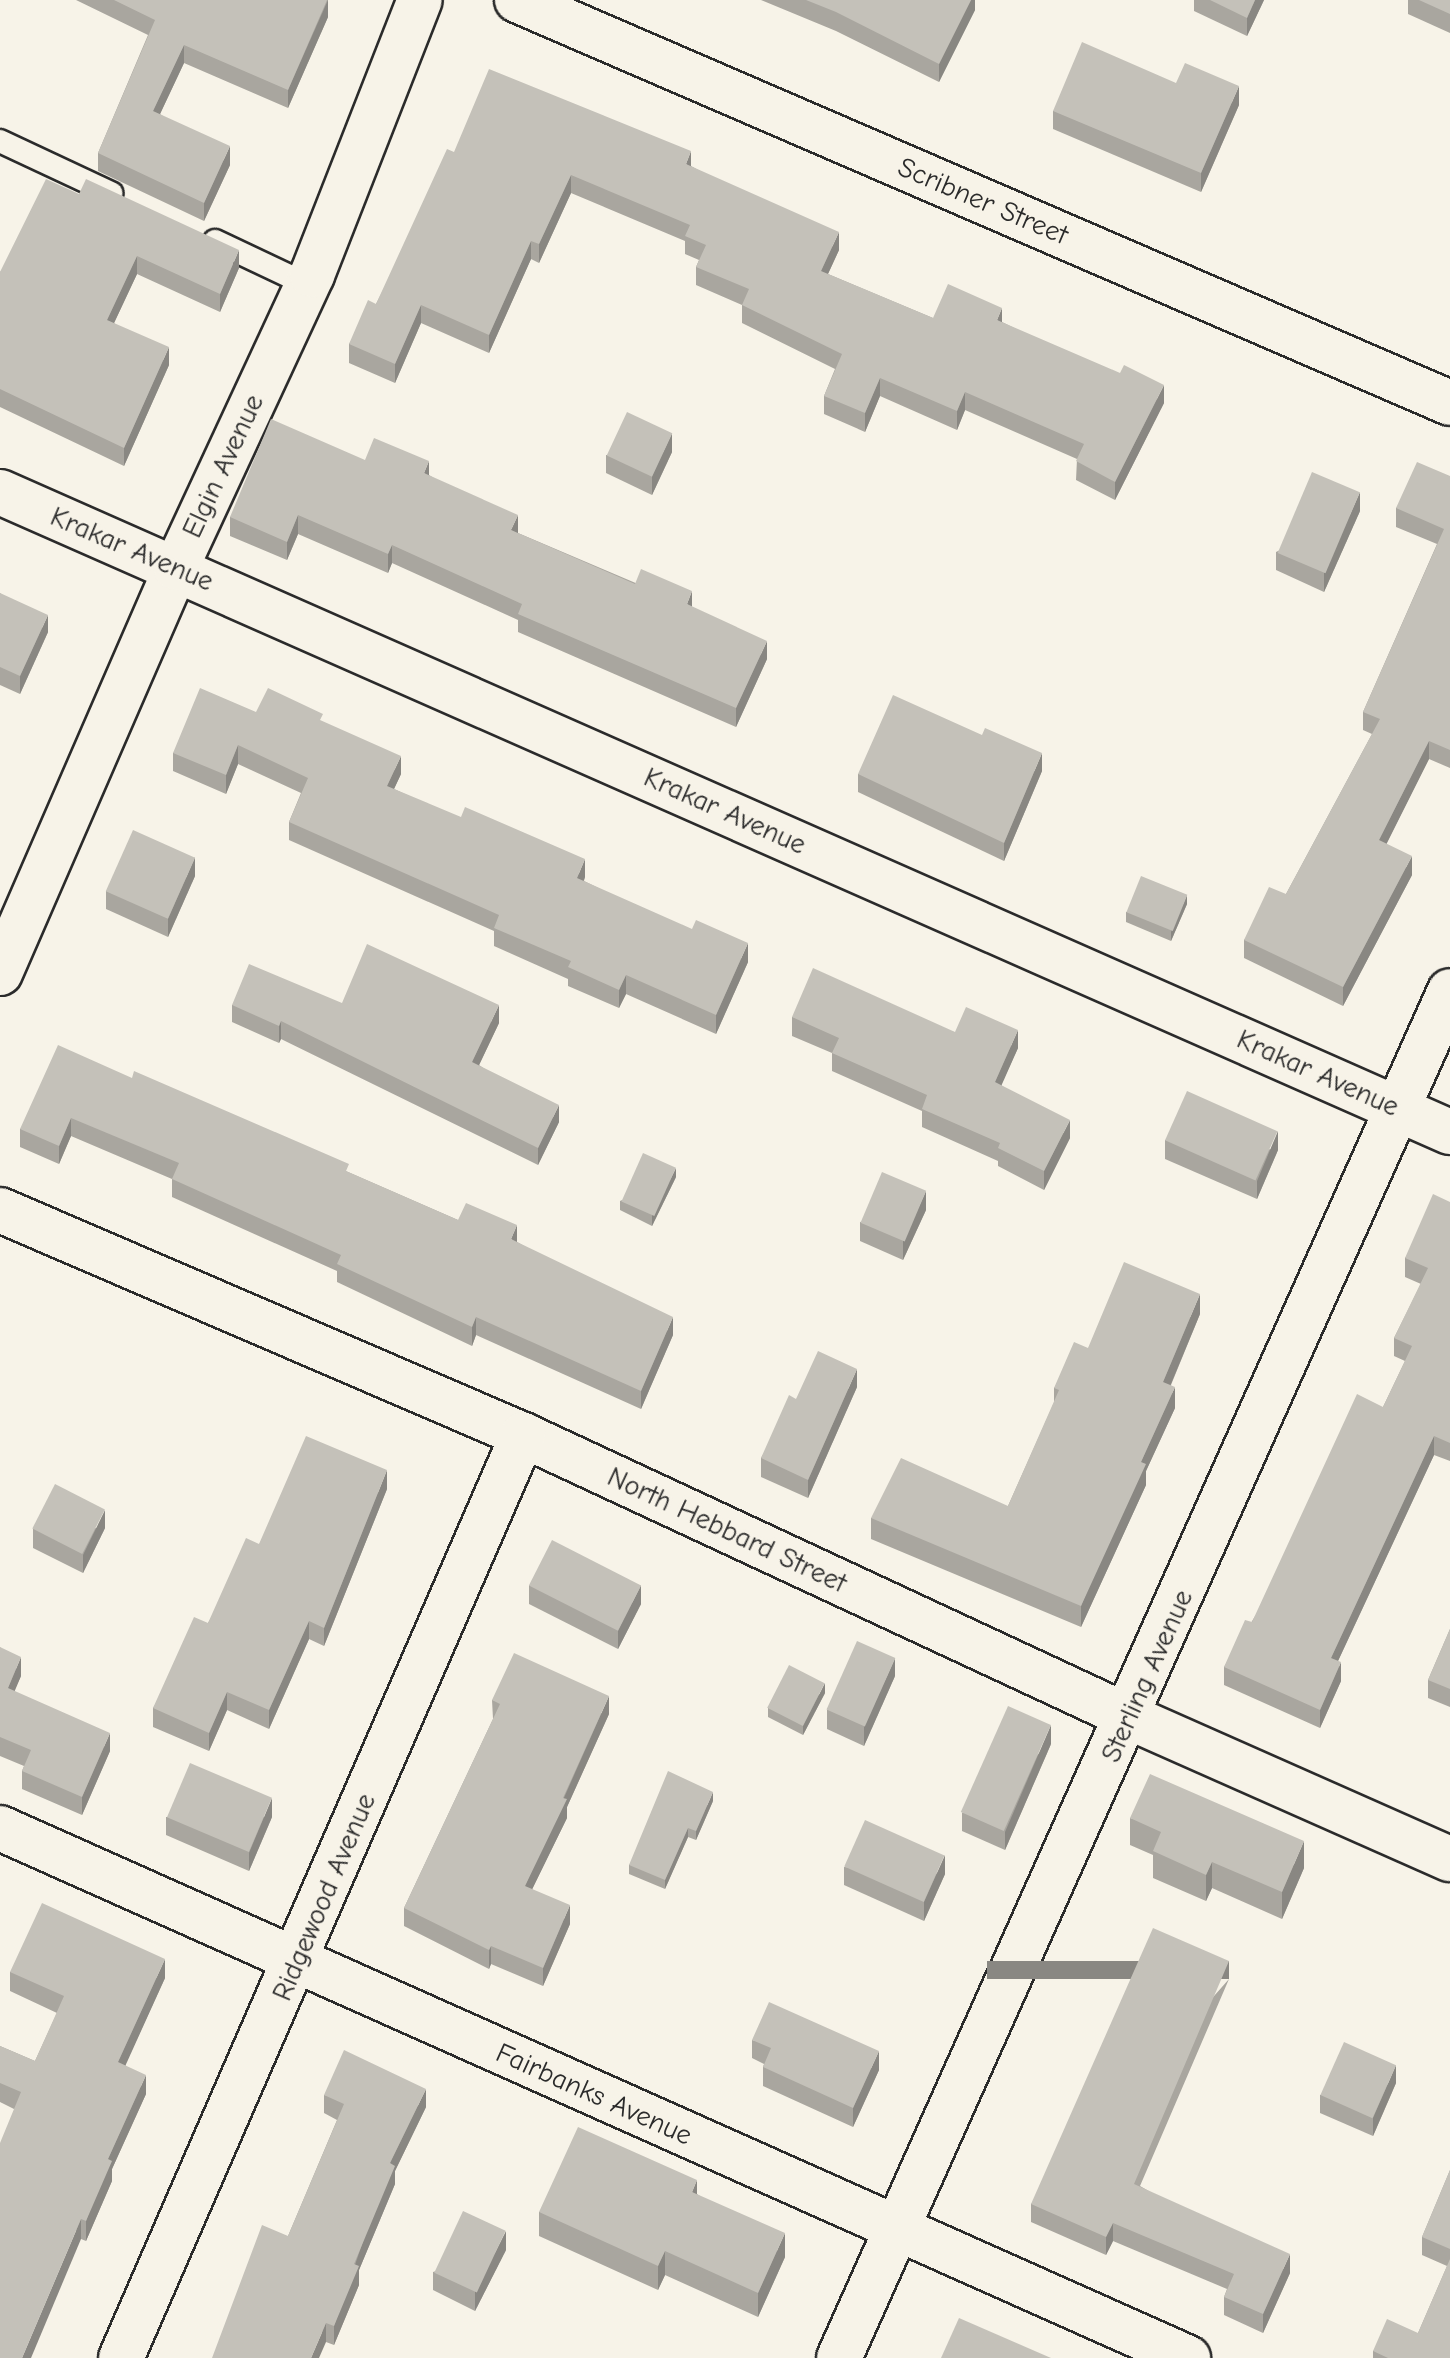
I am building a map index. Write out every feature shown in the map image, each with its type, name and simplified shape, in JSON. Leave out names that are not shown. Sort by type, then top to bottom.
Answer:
[{"type":"street","name":"Elgin Avenue","points":[[0,973],[176,568],[308,285],[420,0]]},
{"type":"street","name":"Scribner Street","points":[[517,0],[1450,403]]},
{"type":"street","name":"Krakar Avenue","points":[[0,492],[1450,1132]]},
{"type":"street","name":"Sterling Avenue","points":[[839,2358],[1129,1717],[1450,991]]},
{"type":"street","name":"North Hebbard Street","points":[[0,1210],[523,1435],[1129,1717],[1450,1859]]},
{"type":"street","name":"Ridgewood Avenue","points":[[121,2358],[297,1962],[523,1435]]},
{"type":"street","name":"Fairbanks Avenue","points":[[0,1828],[1188,2358]]},
{"type":"lane","points":[[0,141],[126,200]]},
{"type":"lane","points":[[196,232],[308,285]]},
{"type":"building","points":[[114,0],[327,0],[288,90],[184,45],[153,111],[230,146],[204,203],[98,153],[155,20]]},
{"type":"building","points":[[806,0],[971,0],[939,64]]},
{"type":"building","points":[[1210,0],[1255,0],[1247,18]]},
{"type":"building","points":[[1419,0],[1450,0],[1450,14]]},
{"type":"building","points":[[1082,42],[1176,83],[1185,63],[1239,86],[1201,173],[1053,111]]},
{"type":"building","points":[[489,69],[691,151],[686,164],[839,232],[821,271],[933,318],[948,284],[1002,308],[997,320],[1120,373],[1124,365],[1164,385],[1115,482],[1076,461],[1084,444],[965,392],[957,411],[880,378],[865,413],[824,396],[842,354],[742,305],[749,289],[696,267],[706,245],[685,236],[690,225],[571,175],[539,244],[531,241],[489,335],[421,305],[395,364],[349,344],[368,300],[376,304],[447,149],[454,152]]},
{"type":"building","points":[[46,179],[79,194],[86,179],[239,250],[220,294],[137,256],[107,320],[169,347],[124,448],[0,389],[0,272]]},
{"type":"building","points":[[627,412],[672,433],[652,477],[607,456]]},
{"type":"building","points":[[271,419],[365,460],[374,438],[429,461],[424,473],[518,515],[511,530],[635,584],[641,569],[692,591],[687,604],[767,641],[736,708],[518,614],[522,604],[392,545],[388,554],[298,515],[287,542],[230,517]]},
{"type":"building","points":[[1417,462],[1450,476],[1450,750],[1429,741],[1379,840],[1412,856],[1343,987],[1244,940],[1269,887],[1286,894],[1380,719],[1363,712],[1444,529],[1396,508]]},
{"type":"building","points":[[1312,472],[1360,492],[1325,573],[1278,553]]},
{"type":"building","points":[[0,593],[48,615],[20,676],[0,667]]},
{"type":"building","points":[[200,688],[256,712],[268,688],[323,714],[320,720],[401,756],[387,786],[461,817],[465,807],[585,859],[577,878],[692,929],[696,920],[748,943],[716,1015],[626,975],[619,990],[568,967],[571,961],[494,928],[499,915],[289,822],[308,778],[238,745],[226,775],[173,753]]},
{"type":"building","points":[[893,695],[982,735],[985,728],[1042,753],[1004,843],[858,774]]},
{"type":"building","points":[[133,830],[195,858],[168,919],[106,891]]},
{"type":"building","points":[[1141,876],[1187,895],[1173,931],[1126,912]]},
{"type":"building","points":[[367,944],[499,1005],[472,1062],[559,1105],[538,1148],[281,1021],[279,1026],[232,1005],[249,964],[342,1003]]},
{"type":"building","points":[[813,968],[955,1032],[966,1007],[1018,1030],[995,1082],[1070,1120],[1044,1171],[998,1148],[1000,1143],[922,1109],[927,1095],[832,1053],[839,1038],[792,1017]]},
{"type":"building","points":[[58,1045],[132,1078],[134,1071],[349,1164],[346,1171],[458,1220],[466,1203],[517,1225],[511,1239],[673,1317],[641,1391],[476,1317],[472,1327],[337,1264],[341,1255],[172,1179],[179,1163],[71,1118],[59,1146],[20,1129]]},
{"type":"building","points":[[1187,1091],[1277,1131],[1255,1181],[1165,1140]]},
{"type":"building","points":[[643,1153],[676,1168],[654,1216],[621,1201]]},
{"type":"building","points":[[882,1172],[926,1191],[905,1241],[861,1223]]},
{"type":"building","points":[[1433,1194],[1450,1202],[1450,1443],[1434,1436],[1331,1658],[1341,1662],[1320,1710],[1224,1667],[1245,1620],[1252,1622],[1357,1394],[1383,1407],[1412,1346],[1394,1338],[1428,1268],[1405,1258]]},
{"type":"building","points":[[1124,1262],[1200,1294],[1163,1382],[1175,1387],[1141,1462],[1146,1464],[1081,1606],[871,1518],[901,1458],[1008,1506],[1059,1390],[1054,1388],[1074,1342],[1088,1348]]},
{"type":"building","points":[[818,1351],[857,1369],[808,1480],[761,1458],[789,1395],[796,1399]]},
{"type":"building","points":[[306,1436],[387,1470],[324,1628],[309,1621],[269,1710],[227,1692],[209,1733],[153,1708],[194,1617],[208,1623],[246,1538],[259,1544]]},
{"type":"building","points":[[55,1484],[105,1509],[82,1554],[32,1529]]},
{"type":"building","points":[[552,1540],[641,1585],[618,1631],[529,1585]]},
{"type":"building","points":[[1450,1629],[1450,1689],[1428,1680]]},
{"type":"building","points":[[857,1641],[895,1658],[865,1727],[826,1710]]},
{"type":"building","points":[[0,1647],[21,1657],[8,1688],[110,1733],[82,1797],[22,1771],[31,1750],[0,1737]]},
{"type":"building","points":[[514,1653],[609,1696],[563,1798],[567,1799],[525,1886],[570,1905],[543,1968],[491,1946],[489,1950],[404,1908],[500,1704],[492,1700]]},
{"type":"building","points":[[789,1665],[825,1683],[803,1726],[767,1708]]},
{"type":"building","points":[[1008,1706],[1051,1725],[1004,1831],[961,1812]]},
{"type":"building","points":[[190,1763],[272,1798],[249,1852],[167,1817]]},
{"type":"building","points":[[668,1771],[713,1792],[696,1831],[688,1828],[665,1880],[629,1865]]},
{"type":"building","points":[[1150,1774],[1304,1841],[1282,1892],[1212,1862],[1206,1875],[1153,1851],[1161,1832],[1130,1818]]},
{"type":"building","points":[[865,1820],[944,1855],[924,1902],[844,1867]]},
{"type":"building","points":[[42,1903],[165,1959],[118,2062],[146,2075],[108,2159],[112,2161],[86,2221],[81,2219],[22,2358],[0,2358],[0,2143],[21,2092],[0,2083],[0,2046],[35,2061],[64,1996],[10,1972]]},
{"type":"building","points":[[1153,1928],[1229,1961],[1134,2184],[1290,2254],[1263,2314],[1224,2297],[1234,2274],[1113,2223],[1106,2237],[1031,2204]]},
{"type":"building","points":[[769,2002],[879,2051],[853,2108],[763,2067],[771,2048],[752,2040]]},
{"type":"building","points":[[1344,2042],[1396,2065],[1372,2118],[1320,2095]]},
{"type":"building","points":[[344,2050],[426,2089],[390,2163],[395,2166],[354,2264],[359,2266],[334,2326],[326,2323],[311,2358],[212,2358],[262,2225],[288,2236],[344,2104],[324,2095]]},
{"type":"building","points":[[578,2127],[697,2180],[692,2192],[785,2233],[758,2293],[665,2251],[658,2266],[539,2212]]},
{"type":"building","points":[[1450,2170],[1450,2249],[1422,2237]]},
{"type":"building","points":[[463,2211],[506,2231],[477,2292],[434,2273]]},
{"type":"building","points":[[1450,2259],[1450,2358],[1388,2358],[1373,2351],[1387,2319],[1418,2333]]},
{"type":"building","points":[[959,2318],[1051,2358],[941,2358]]}]
